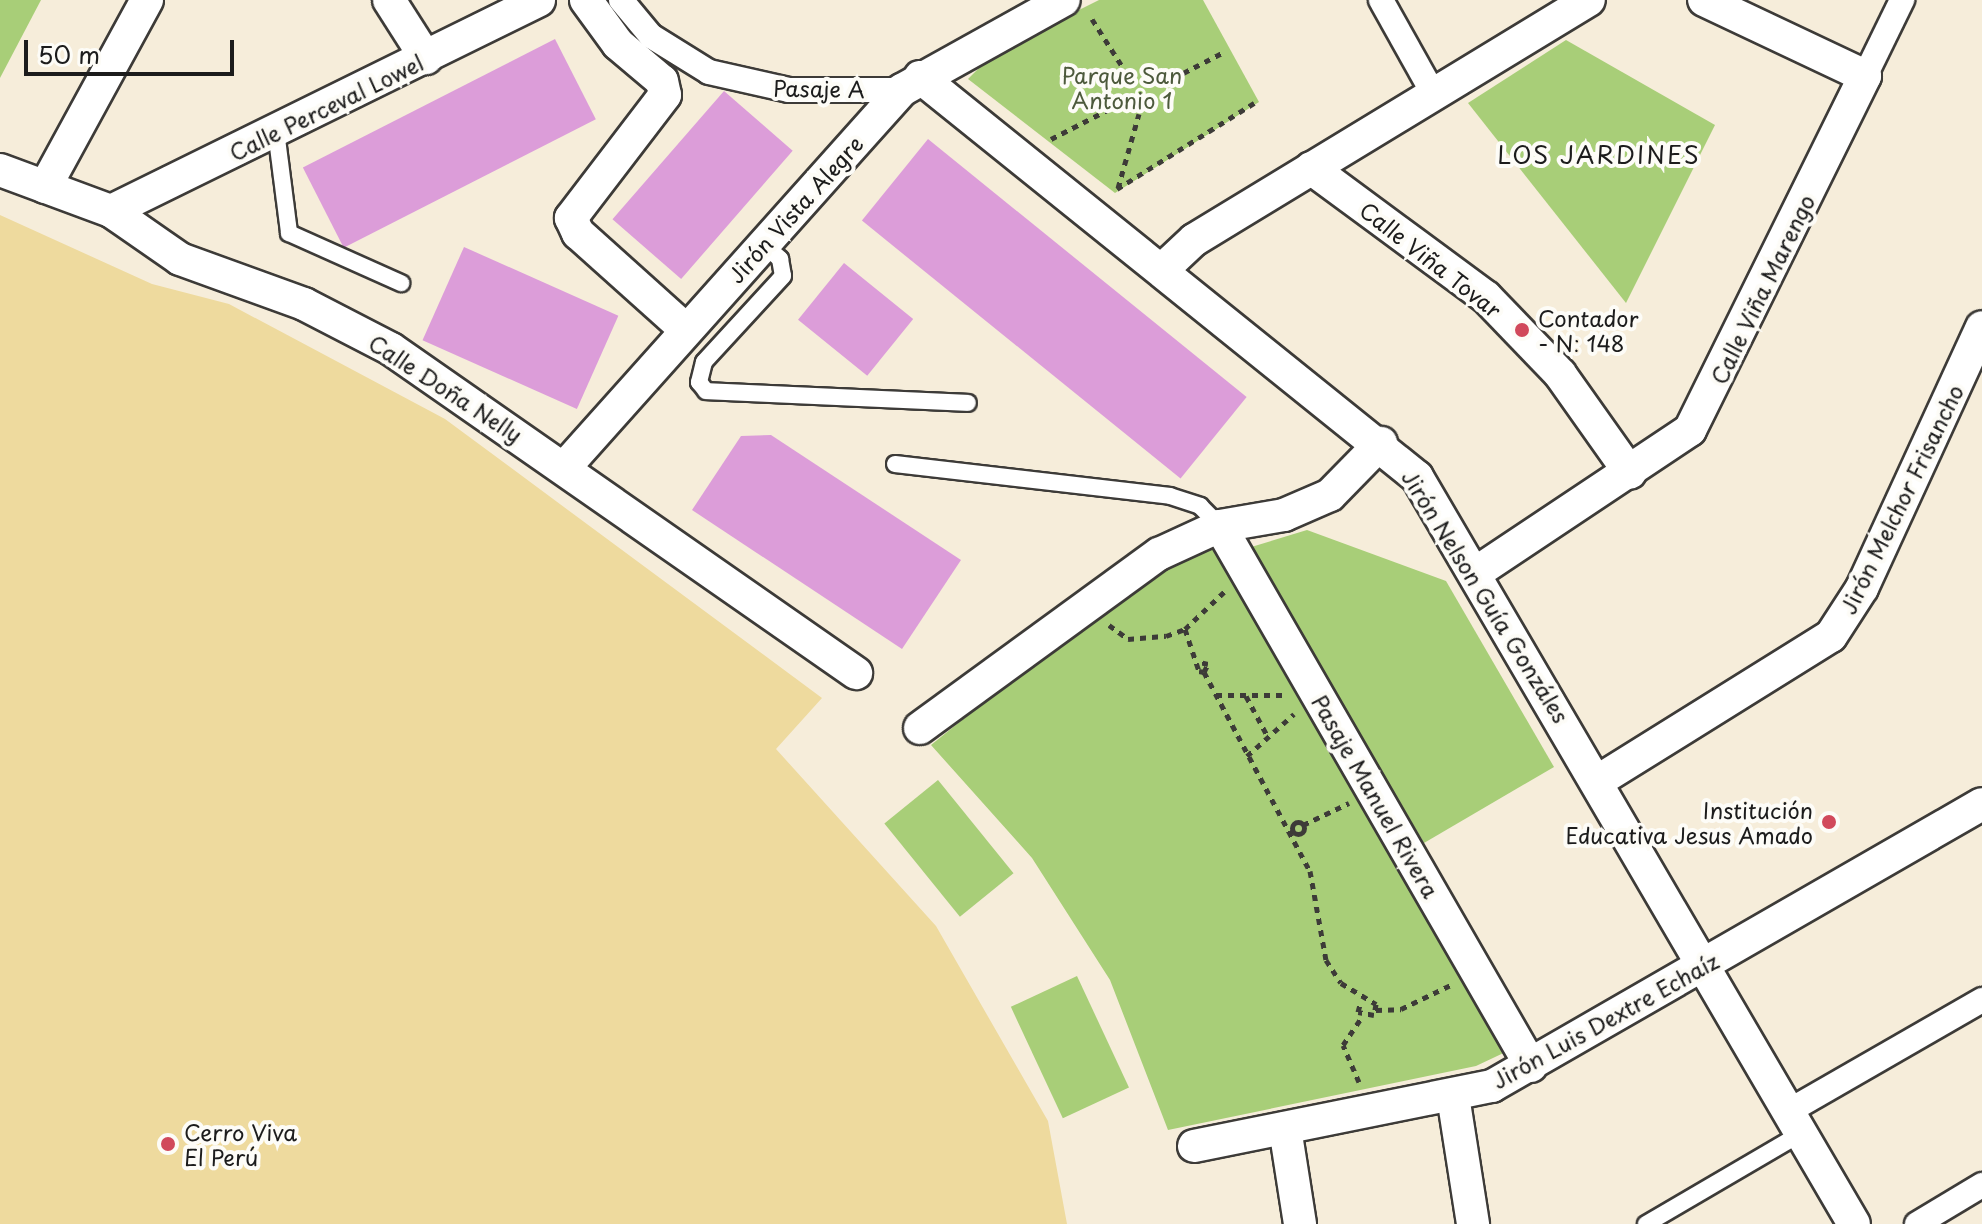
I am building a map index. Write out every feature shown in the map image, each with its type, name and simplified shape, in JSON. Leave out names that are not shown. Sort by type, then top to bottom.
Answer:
[{"type":"street","points":[[45,187],[147,0]]},
{"type":"street","points":[[389,0],[426,58]]},
{"type":"street","name":"Calle Perceval Lowel","points":[[111,211],[539,0]]},
{"type":"street","points":[[586,0],[618,44],[662,81],[665,95],[571,218],[578,233],[686,330]]},
{"type":"street","name":"Pasaje A","points":[[621,0],[651,36],[709,72],[756,87],[911,83]]},
{"type":"street","name":"Jirón Vista Alegre","points":[[565,467],[911,83],[1064,0]]},
{"type":"street","points":[[1381,0],[1434,95]]},
{"type":"street","points":[[1162,270],[1194,240],[1589,0]]},
{"type":"street","points":[[1704,0],[1865,76],[1902,0]]},
{"type":"street","name":"Calle Viña Marengo","points":[[1477,572],[1630,473],[1690,430],[1705,406],[1865,76]]},
{"type":"street","name":"Jirón Nelson Guía Gonzáles","points":[[911,83],[1162,270],[1381,443],[1417,477],[1477,572],[1854,1224]]},
{"type":"street","name":"Calle Viña Tovar","points":[[1311,168],[1486,297],[1560,374],[1630,473]]},
{"type":"street","name":"Calle Doña Nelly","points":[[0,170],[111,211],[180,259],[304,304],[391,349],[565,467],[856,673]]},
{"type":"street","name":"Jirón Melchor Frisancho","points":[[1598,781],[1831,636],[1862,588],[1982,327]]},
{"type":"street","points":[[920,728],[1110,585],[1220,526],[1284,515],[1330,495],[1381,443]]},
{"type":"street","name":"Pasaje Manuel Rivera","points":[[1220,526],[1531,1066]]},
{"type":"street","name":"Jirón Luis Dextre Echaíz","points":[[1194,1146],[1453,1096],[1531,1066],[1982,804]]},
{"type":"street","points":[[1795,1122],[1982,1000]]},
{"type":"street","points":[[1453,1096],[1473,1224]]},
{"type":"street","points":[[1285,1128],[1300,1224]]},
{"type":"street","points":[[1917,1224],[1982,1185]]},
{"type":"lane","points":[[276,131],[289,233],[401,283]]},
{"type":"lane","points":[[763,244],[780,259],[783,276],[704,362],[699,382],[706,391],[968,403]]},
{"type":"lane","points":[[895,464],[1170,496],[1200,506],[1220,526]]},
{"type":"lane","points":[[1646,1224],[1795,1122]]},
{"type":"path","points":[[1092,19],[1129,77]]},
{"type":"path","points":[[1162,84],[1222,53]]},
{"type":"path","points":[[1051,139],[1123,102]]},
{"type":"path","points":[[1139,114],[1117,189],[1254,103]]},
{"type":"path","points":[[1102,614],[1128,639],[1185,629],[1229,587]]},
{"type":"path","points":[[1185,629],[1200,662],[1208,664],[1204,672],[1310,871],[1326,960],[1361,1001],[1362,1017]]},
{"type":"path","points":[[1216,695],[1271,700],[1292,689]]},
{"type":"path","points":[[1246,696],[1268,737]]},
{"type":"path","points":[[1247,756],[1300,709]]},
{"type":"path","points":[[1290,833],[1300,835],[1303,825],[1365,795]]},
{"type":"path","points":[[1362,1087],[1343,1045],[1362,1017],[1376,1010],[1433,998],[1463,973]]},
{"type":"path","points":[[1361,1001],[1372,1000],[1376,1010]]},
{"type":"path","points":[[1346,1090],[1376,1084]]},
{"type":"green space","points":[[0,0],[41,0],[0,78]]},
{"type":"green space","name":"Parque San Antonio 1","points":[[1099,0],[1203,0],[1259,102],[1115,193],[968,79],[995,52]]},
{"type":"green space","points":[[1566,40],[1715,125],[1626,303],[1468,103]]},
{"type":"green space","points":[[1307,530],[1446,581],[1554,767],[1424,843],[1248,548]]},
{"type":"green space","points":[[1224,544],[1512,1049],[1476,1066],[1168,1130],[1110,980],[1032,858],[931,745],[1087,619],[1167,568]]},
{"type":"green space","points":[[938,780],[1014,873],[960,917],[884,823]]},
{"type":"green space","points":[[1077,976],[1129,1087],[1063,1118],[1011,1007]]},
{"type":"sand","points":[[0,215],[152,284],[229,304],[445,419],[822,698],[776,749],[936,926],[1048,1121],[1067,1224],[0,1224]]},
{"type":"building","points":[[555,39],[596,119],[344,248],[303,167]]},
{"type":"building","points":[[724,91],[793,151],[681,279],[612,219]]},
{"type":"building","points":[[928,139],[1247,397],[1181,479],[862,221]]},
{"type":"building","points":[[464,247],[618,316],[577,409],[423,340]]},
{"type":"building","points":[[844,263],[913,319],[867,376],[798,320]]},
{"type":"building","points":[[771,435],[961,560],[902,649],[692,510],[741,436]]},
{"type":"place","name":"Contador - N: 148","points":[[1522,330]]},
{"type":"place","name":"Institución Educativa Jesus Amado","points":[[1829,822]]},
{"type":"place","name":"Cerro Viva El Perú","points":[[168,1144]]},
{"type":"district","name":"LOS JARDINES","points":[[1599,155]]}]
